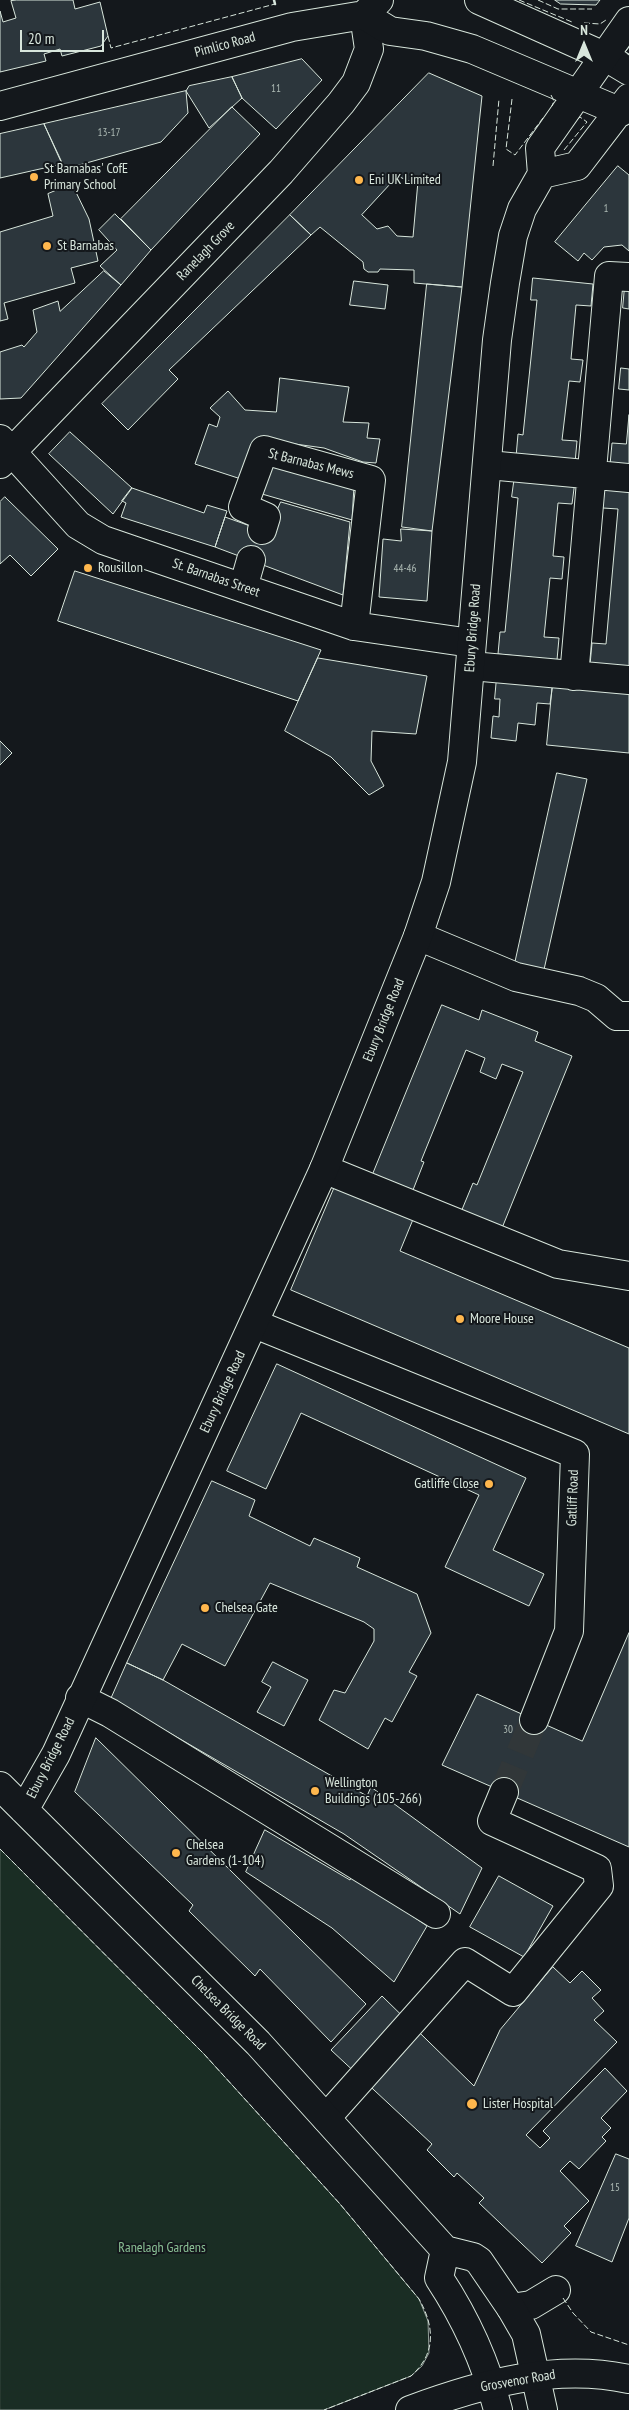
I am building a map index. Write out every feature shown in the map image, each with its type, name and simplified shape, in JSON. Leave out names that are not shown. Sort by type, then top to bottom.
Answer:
[{"type":"main road","points":[[478,0],[604,56],[629,71]]},
{"type":"main road","points":[[371,8],[390,31],[426,36],[472,48],[579,94],[626,108],[577,166],[542,174],[540,148],[579,94],[629,21]]},
{"type":"main road","name":"Pimlico Road","points":[[0,106],[292,27],[371,8]]},
{"type":"main road","name":"Ranelagh Grove","points":[[4,452],[282,172],[341,103],[356,83],[369,49],[371,8]]},
{"type":"main road","name":"Ebury Bridge Road","points":[[24,1810],[56,1754],[80,1698],[255,1324],[324,1169],[418,936],[436,882],[458,780],[471,655],[498,340],[513,236],[522,208],[542,174]]},
{"type":"main road","points":[[574,676],[609,276],[629,277]]},
{"type":"main road","name":"St Barnabas Mews","points":[[262,530],[266,517],[243,508],[264,450],[371,480],[354,626]]},
{"type":"main road","name":"St. Barnabas Street","points":[[4,452],[78,525],[103,540],[354,626],[471,655],[574,676],[629,680]]},
{"type":"main road","points":[[488,465],[629,478]]},
{"type":"main road","points":[[243,588],[252,560]]},
{"type":"main road","points":[[418,936],[516,977],[579,991],[596,998],[617,1016],[629,1016]]},
{"type":"main road","points":[[324,1169],[558,1264],[629,1276]]},
{"type":"main road","name":"Gatliff Road","points":[[255,1324],[575,1454],[569,1631],[534,1720]]},
{"type":"main road","points":[[349,1362],[375,1355]]},
{"type":"main road","points":[[80,1698],[110,1712],[436,1914]]},
{"type":"main road","name":"Chelsea Bridge Road","points":[[0,1786],[258,2043],[445,2250]]},
{"type":"main road","points":[[326,2118],[465,1962],[513,1992],[599,1886],[597,1869],[492,1821],[504,1792]]},
{"type":"main road","points":[[498,2410],[483,2360],[456,2303],[439,2278],[445,2250],[476,2259],[511,2308],[526,2334],[537,2376],[543,2410]]},
{"type":"main road","points":[[511,2308],[531,2305],[556,2290]]},
{"type":"main road","name":"Grosvenor Road","points":[[410,2410],[491,2384],[537,2376],[582,2372],[629,2379]]},
{"type":"green space","name":"Ranelagh Gardens","points":[[0,1849],[204,2054],[340,2204],[419,2299],[428,2321],[429,2353],[422,2366],[411,2376],[324,2410],[0,2410]]},
{"type":"building","points":[[73,0],[75,9],[100,2],[108,36],[101,46],[62,56],[60,49],[44,54],[46,61],[0,72],[0,11],[3,22],[16,18],[11,1]]},
{"type":"building","points":[[555,0],[600,0],[596,5],[561,4]]},
{"type":"building","points":[[302,59],[322,80],[276,129],[242,98],[232,77]]},
{"type":"building","name":"Eni UK Limited","points":[[429,73],[482,96],[462,287],[414,283],[414,270],[380,269],[378,272],[368,272],[364,269],[363,262],[320,227],[311,235],[290,215]],"holes":[[[398,176],[408,181],[418,181],[413,237],[397,236],[388,226],[377,229],[362,215]]]},
{"type":"building","points":[[232,77],[242,98],[209,128],[186,91],[189,86]]},
{"type":"building","points":[[186,91],[188,113],[161,142],[65,169],[44,124]]},
{"type":"building","points":[[232,107],[260,134],[151,250],[121,219]]},
{"type":"building","points":[[44,124],[62,164],[0,178],[0,134]]},
{"type":"building","points":[[618,166],[629,175],[629,251],[622,245],[604,247],[592,260],[584,253],[578,261],[555,242]]},
{"type":"building","name":"St Barnabas","points":[[72,184],[89,219],[98,261],[71,268],[75,283],[4,303],[8,319],[0,321],[0,232],[53,216],[48,194]]},
{"type":"building","points":[[115,214],[151,250],[121,285],[100,266],[117,250],[99,230]]},
{"type":"building","points":[[290,215],[311,235],[169,370],[178,379],[128,430],[102,404]]},
{"type":"building","points":[[104,271],[121,285],[21,398],[0,399],[0,352],[22,345],[24,347],[37,332],[33,310],[58,301],[60,311]]},
{"type":"building","points":[[533,278],[593,284],[591,306],[576,305],[571,359],[583,360],[580,382],[569,381],[562,440],[577,441],[575,463],[516,457],[518,434],[523,435],[537,300],[531,300]]},
{"type":"building","points":[[354,281],[388,285],[385,309],[350,305]]},
{"type":"building","points":[[427,284],[462,287],[432,531],[402,527]]},
{"type":"building","points":[[625,286],[629,287],[629,309],[623,308]]},
{"type":"building","points":[[621,368],[629,369],[629,390],[619,389]]},
{"type":"building","points":[[280,378],[349,387],[343,422],[369,423],[367,438],[380,439],[376,463],[363,462],[324,448],[273,441],[244,480],[195,464],[209,424],[217,427],[220,417],[210,408],[228,391],[245,410],[276,412]]},
{"type":"building","points":[[629,415],[629,467],[610,465],[612,443],[626,444]]},
{"type":"building","points":[[70,432],[132,488],[113,514],[49,454]]},
{"type":"building","points":[[271,464],[354,486],[352,520],[262,494]]},
{"type":"building","points":[[515,475],[575,481],[572,504],[558,503],[553,556],[564,557],[562,579],[550,578],[544,637],[559,638],[557,660],[498,654],[500,632],[505,632],[518,498],[512,497]]},
{"type":"building","points":[[605,486],[629,488],[629,668],[590,665],[592,643],[606,644],[618,509],[603,508]]},
{"type":"building","points":[[132,488],[204,513],[207,505],[227,511],[215,547],[121,517],[126,503],[122,501]]},
{"type":"building","points":[[5,497],[58,549],[31,576],[10,555],[0,564],[0,502]]},
{"type":"building","points":[[281,502],[350,522],[343,595],[215,547],[225,517],[267,532]]},
{"type":"building","points":[[401,529],[432,531],[427,601],[379,597],[383,539],[401,541]]},
{"type":"building","points":[[75,571],[321,650],[298,701],[58,621]]},
{"type":"building","points":[[318,658],[427,676],[416,734],[372,731],[371,761],[384,786],[369,795],[331,757],[285,731]]},
{"type":"building","points":[[497,677],[553,682],[550,704],[537,703],[535,725],[518,723],[516,741],[491,738],[493,716],[499,717],[500,699],[495,699]]},
{"type":"building","points":[[553,682],[629,690],[629,753],[547,745]]},
{"type":"building","points":[[0,741],[12,753],[0,765]]},
{"type":"building","points":[[557,773],[587,779],[543,974],[514,968]]},
{"type":"building","points":[[442,1005],[479,1020],[482,1010],[538,1032],[535,1041],[572,1056],[502,1228],[461,1212],[473,1183],[477,1185],[523,1072],[502,1064],[496,1079],[480,1072],[485,1058],[466,1050],[421,1161],[424,1162],[413,1190],[373,1174]]},
{"type":"building","name":"Moore House","points":[[336,1184],[414,1217],[400,1251],[629,1348],[629,1434],[291,1290]]},
{"type":"building","name":"Gatliffe Close","points":[[277,1364],[526,1478],[493,1550],[544,1574],[529,1606],[445,1567],[479,1495],[301,1413],[266,1489],[227,1471]]},
{"type":"building","name":"Chelsea Gate","points":[[212,1481],[255,1500],[249,1516],[310,1546],[314,1538],[360,1558],[357,1567],[417,1594],[431,1633],[409,1672],[417,1676],[392,1722],[385,1718],[368,1749],[319,1720],[334,1690],[345,1693],[374,1641],[374,1629],[364,1622],[270,1583],[225,1666],[182,1644],[163,1680],[127,1663]]},
{"type":"building","points":[[629,1633],[629,1847],[442,1765],[477,1694],[582,1741]]},
{"type":"building","points":[[273,1662],[308,1680],[284,1726],[257,1712],[271,1687],[262,1682]]},
{"type":"building","name":"Wellington Buildings (105-266)","points":[[127,1663],[163,1680],[367,1796],[371,1787],[482,1868],[460,1914],[344,1834],[111,1699]]},
{"type":"building","name":"Chelsea Gardens (1-104)","points":[[96,1738],[366,2004],[331,2042],[260,1969],[255,1976],[189,1911],[193,1905],[75,1792]]},
{"type":"building","points":[[265,1830],[350,1880],[352,1875],[427,1926],[394,1982],[332,1928],[246,1872]]},
{"type":"building","points":[[499,1876],[553,1906],[524,1957],[470,1927]]},
{"type":"building","name":"Lister Hospital","points":[[553,1967],[570,1983],[582,1971],[601,1990],[592,1998],[604,2011],[594,2020],[617,2042],[526,2135],[540,2148],[550,2138],[543,2131],[605,2068],[627,2091],[601,2118],[611,2128],[602,2137],[606,2141],[579,2169],[570,2161],[560,2171],[589,2201],[564,2226],[571,2233],[542,2263],[479,2203],[484,2198],[457,2173],[454,2177],[427,2150],[432,2144],[331,2050],[382,1996],[474,2086],[500,2030]]},
{"type":"building","points":[[616,2154],[629,2159],[629,2218],[612,2262],[576,2246]]},
{"type":"tunnel","points":[[504,1792],[534,1720]]},
{"type":"fence","points":[[519,0],[572,22]]},
{"type":"fence","points":[[538,0],[558,9],[592,9]]},
{"type":"fence","points":[[108,36],[111,48],[275,4]]},
{"type":"fence","points":[[584,23],[600,24],[606,20]]},
{"type":"fence","points":[[629,47],[625,52],[629,55]]},
{"type":"fence","points":[[551,95],[554,101],[552,106]]},
{"type":"fence","points":[[493,166],[499,99]]},
{"type":"fence","points":[[512,99],[506,149],[515,155],[543,118]]},
{"type":"fence","points":[[564,150],[587,122],[580,117],[576,121]]},
{"type":"fence","points":[[0,1849],[204,2054],[340,2204],[419,2299],[430,2330],[429,2349],[419,2368],[411,2376],[324,2410]]},
{"type":"fence","points":[[563,2298],[573,2313],[591,2332],[629,2345]]},
{"type":"wall","points":[[274,0],[275,4]]},
{"type":"place","name":"St Barnabas' CofE Primary School","points":[[34,177]]},
{"type":"place","name":"Eni UK Limited","points":[[359,180]]},
{"type":"place","name":"St Barnabas","points":[[47,246]]},
{"type":"place","name":"Rousillon","points":[[88,568]]},
{"type":"place","name":"Moore House","points":[[460,1319]]},
{"type":"place","name":"Gatliffe Close","points":[[489,1484]]},
{"type":"place","name":"Chelsea Gate","points":[[205,1608]]},
{"type":"place","name":"Wellington Buildings (105-266)","points":[[315,1791]]},
{"type":"place","name":"Chelsea Gardens (1-104)","points":[[176,1853]]},
{"type":"place","name":"Lister Hospital","points":[[472,2104]]}]
